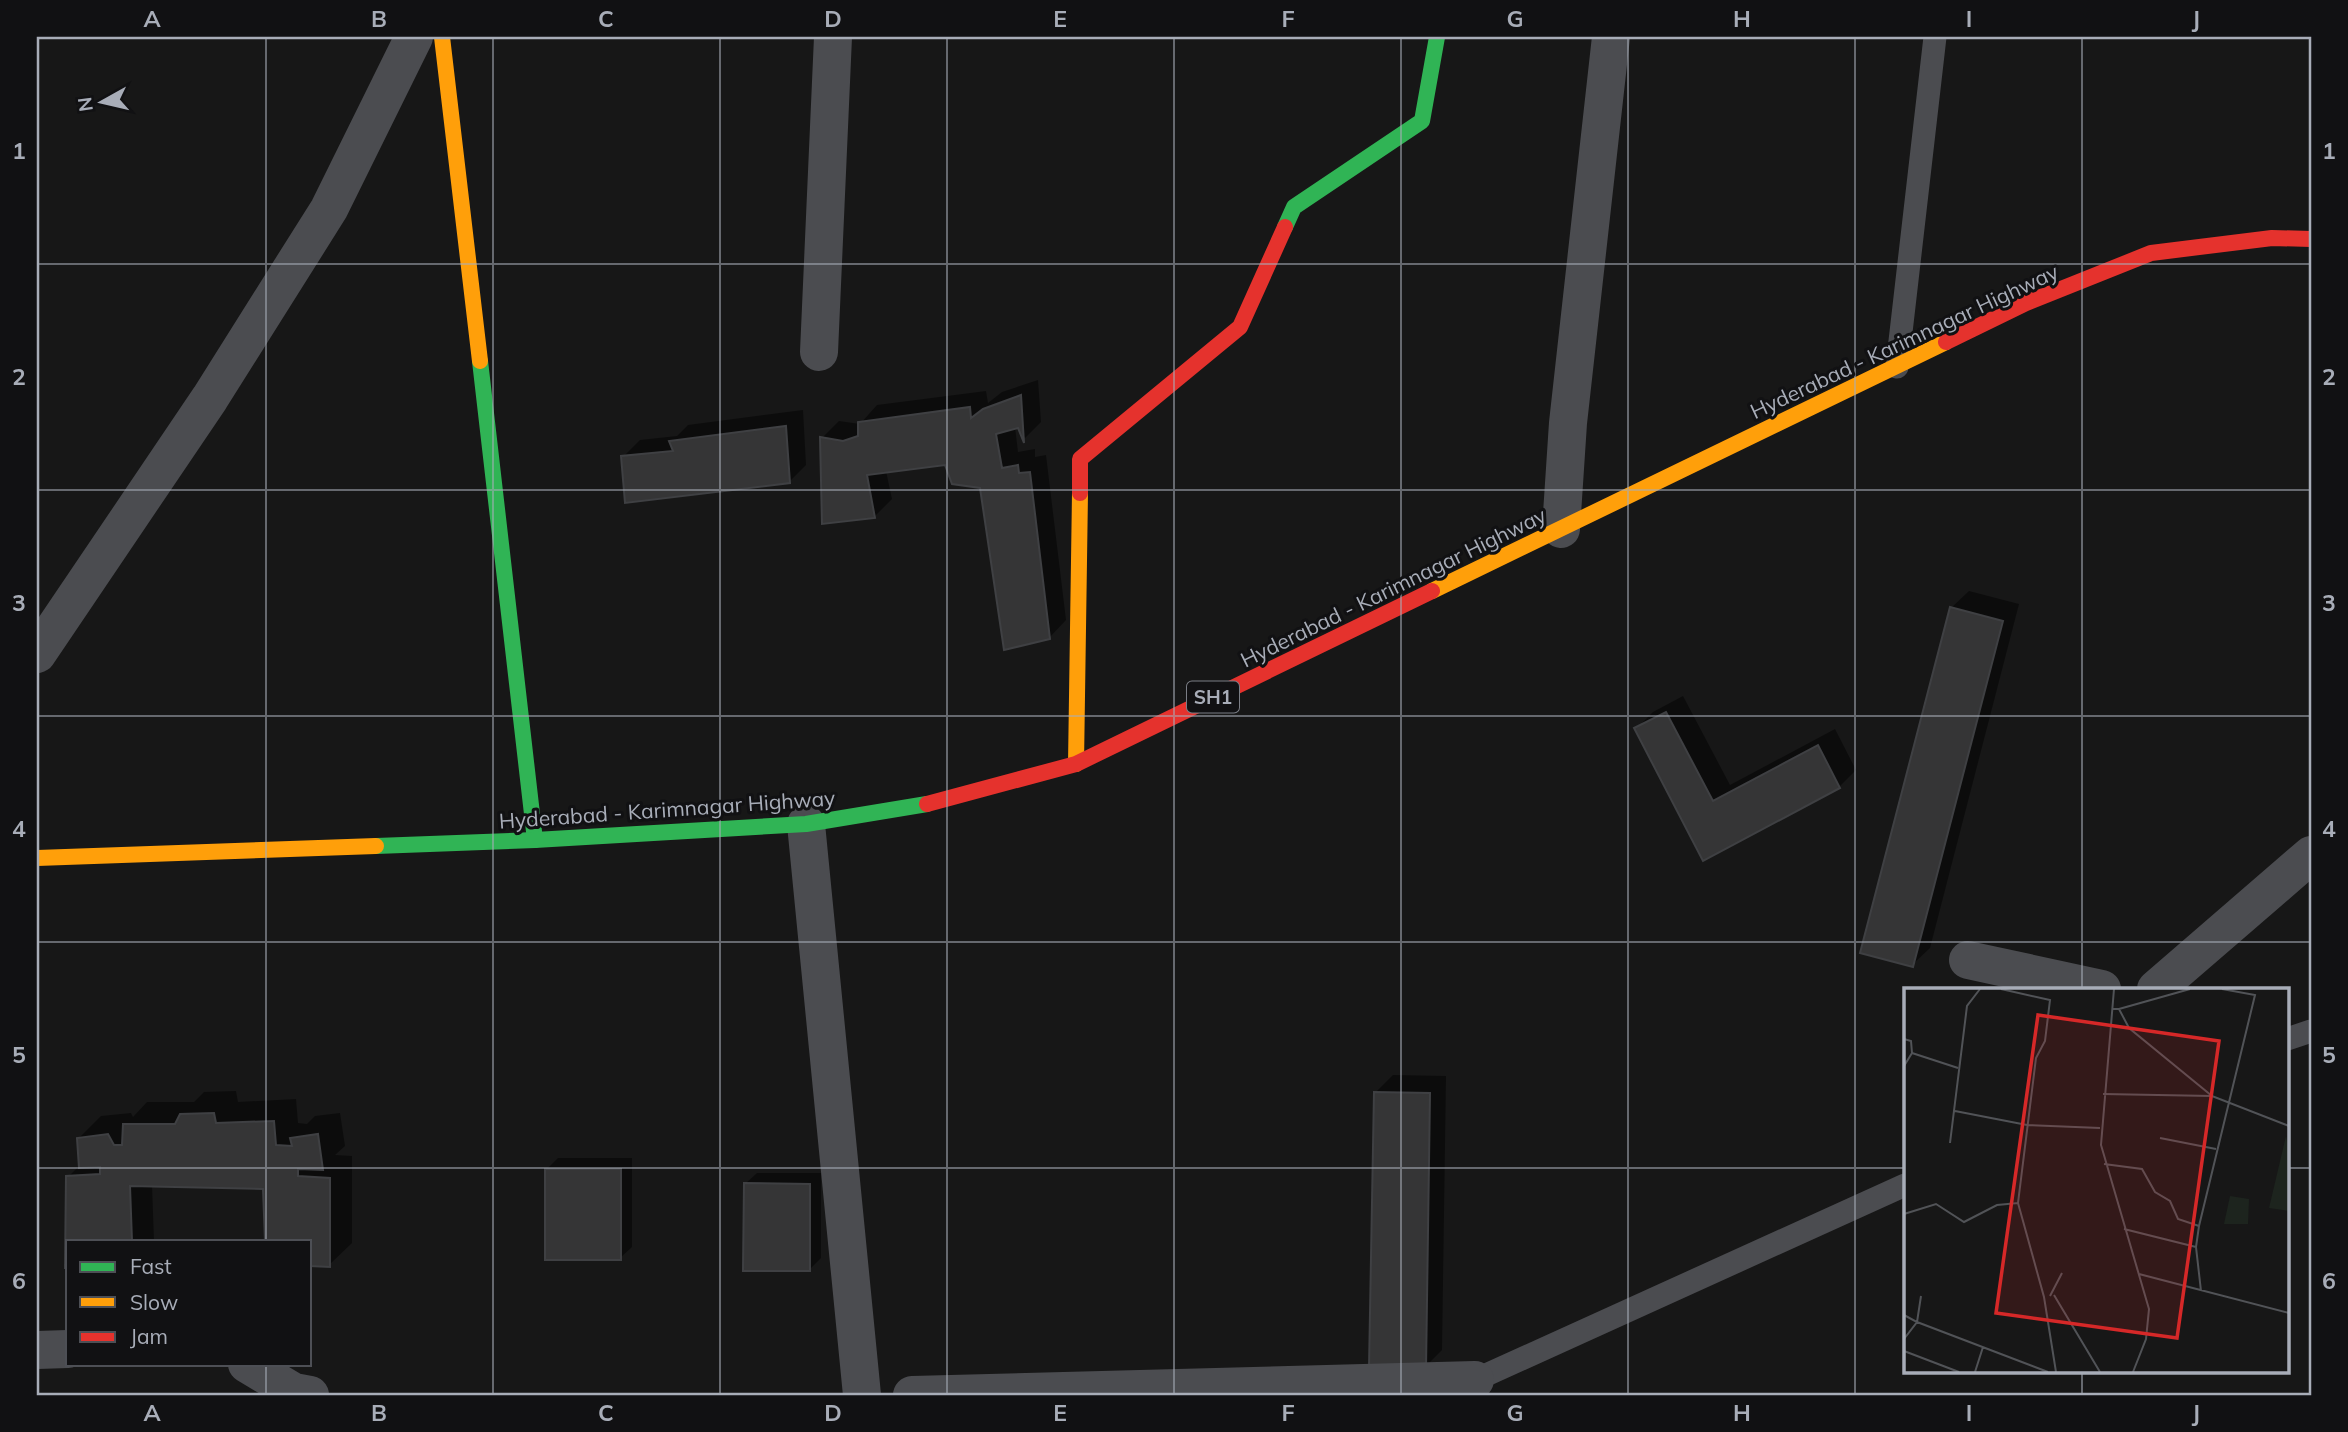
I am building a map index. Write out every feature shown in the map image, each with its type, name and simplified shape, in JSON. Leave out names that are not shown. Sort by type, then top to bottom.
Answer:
[{"type":"main road","points":[[442,37],[534,840]]},
{"type":"main road","points":[[1076,764],[1080,459],[1240,327],[1294,207],[1422,121],[1437,37]]},
{"type":"main road","name":"Hyderabad - Karimnagar Highway","points":[[37,858],[534,840],[806,824],[938,802],[1076,764],[2026,303],[2151,253],[2272,239],[2311,239]]},
{"type":"street","points":[[37,654],[210,398],[329,209],[414,37]]},
{"type":"street","points":[[819,352],[833,37]]},
{"type":"street","points":[[1561,529],[1568,423],[1611,37]]},
{"type":"street","points":[[806,824],[862,1395]]},
{"type":"street","points":[[2157,988],[2311,855]]},
{"type":"street","points":[[1968,960],[2097,988]]},
{"type":"street","points":[[37,1350],[66,1349]]},
{"type":"street","points":[[250,1366],[294,1392],[310,1395]]},
{"type":"street","points":[[912,1395],[1477,1388]]},
{"type":"lane","points":[[1897,367],[1935,37]]},
{"type":"lane","points":[[2288,1039],[2311,1031]]},
{"type":"lane","points":[[1477,1388],[1904,1185]]},
{"type":"building","points":[[1021,395],[1024,443],[1018,428],[996,434],[1002,468],[1018,465],[1019,473],[1030,472],[1050,639],[1004,650],[980,488],[952,484],[945,465],[867,475],[875,518],[822,524],[820,437],[843,441],[858,436],[858,422],[970,407],[971,418],[983,409]]},
{"type":"building","points":[[786,426],[790,483],[625,503],[621,456],[673,451],[669,441]]},
{"type":"building","points":[[1950,607],[2003,621],[1913,967],[1860,953]]},
{"type":"building","points":[[1666,712],[1713,801],[1818,745],[1840,788],[1703,861],[1634,728]]},
{"type":"building","points":[[1374,1092],[1430,1093],[1426,1369],[1369,1368]]},
{"type":"building","points":[[214,1113],[216,1123],[274,1121],[276,1145],[292,1146],[290,1138],[318,1134],[323,1170],[298,1169],[298,1176],[330,1178],[330,1267],[312,1266],[312,1240],[265,1240],[263,1189],[130,1186],[132,1240],[66,1240],[65,1268],[66,1176],[100,1174],[100,1167],[79,1168],[77,1138],[108,1134],[114,1145],[122,1145],[123,1124],[175,1124],[180,1114]]},
{"type":"building","points":[[545,1169],[621,1169],[621,1260],[545,1260]]},
{"type":"building","points":[[744,1183],[810,1184],[810,1271],[743,1271]]},
{"type":"traffic: fast","points":[[1285,227],[1294,207],[1422,121],[1437,37]]},
{"type":"traffic: fast","points":[[480,361],[535,840]]},
{"type":"traffic: fast","points":[[376,846],[535,840],[806,824],[927,804]]},
{"type":"traffic: slow","points":[[442,37],[480,361]]},
{"type":"traffic: slow","points":[[1432,591],[1946,342]]},
{"type":"traffic: slow","points":[[1076,764],[1080,493]]},
{"type":"traffic: slow","points":[[37,858],[376,846]]},
{"type":"traffic: jam","points":[[1080,493],[1080,459],[1240,327],[1285,227]]},
{"type":"traffic: jam","points":[[1946,342],[2026,303],[2151,253],[2272,238],[2311,239]]},
{"type":"traffic: jam","points":[[927,804],[1076,764],[1432,591]]}]
